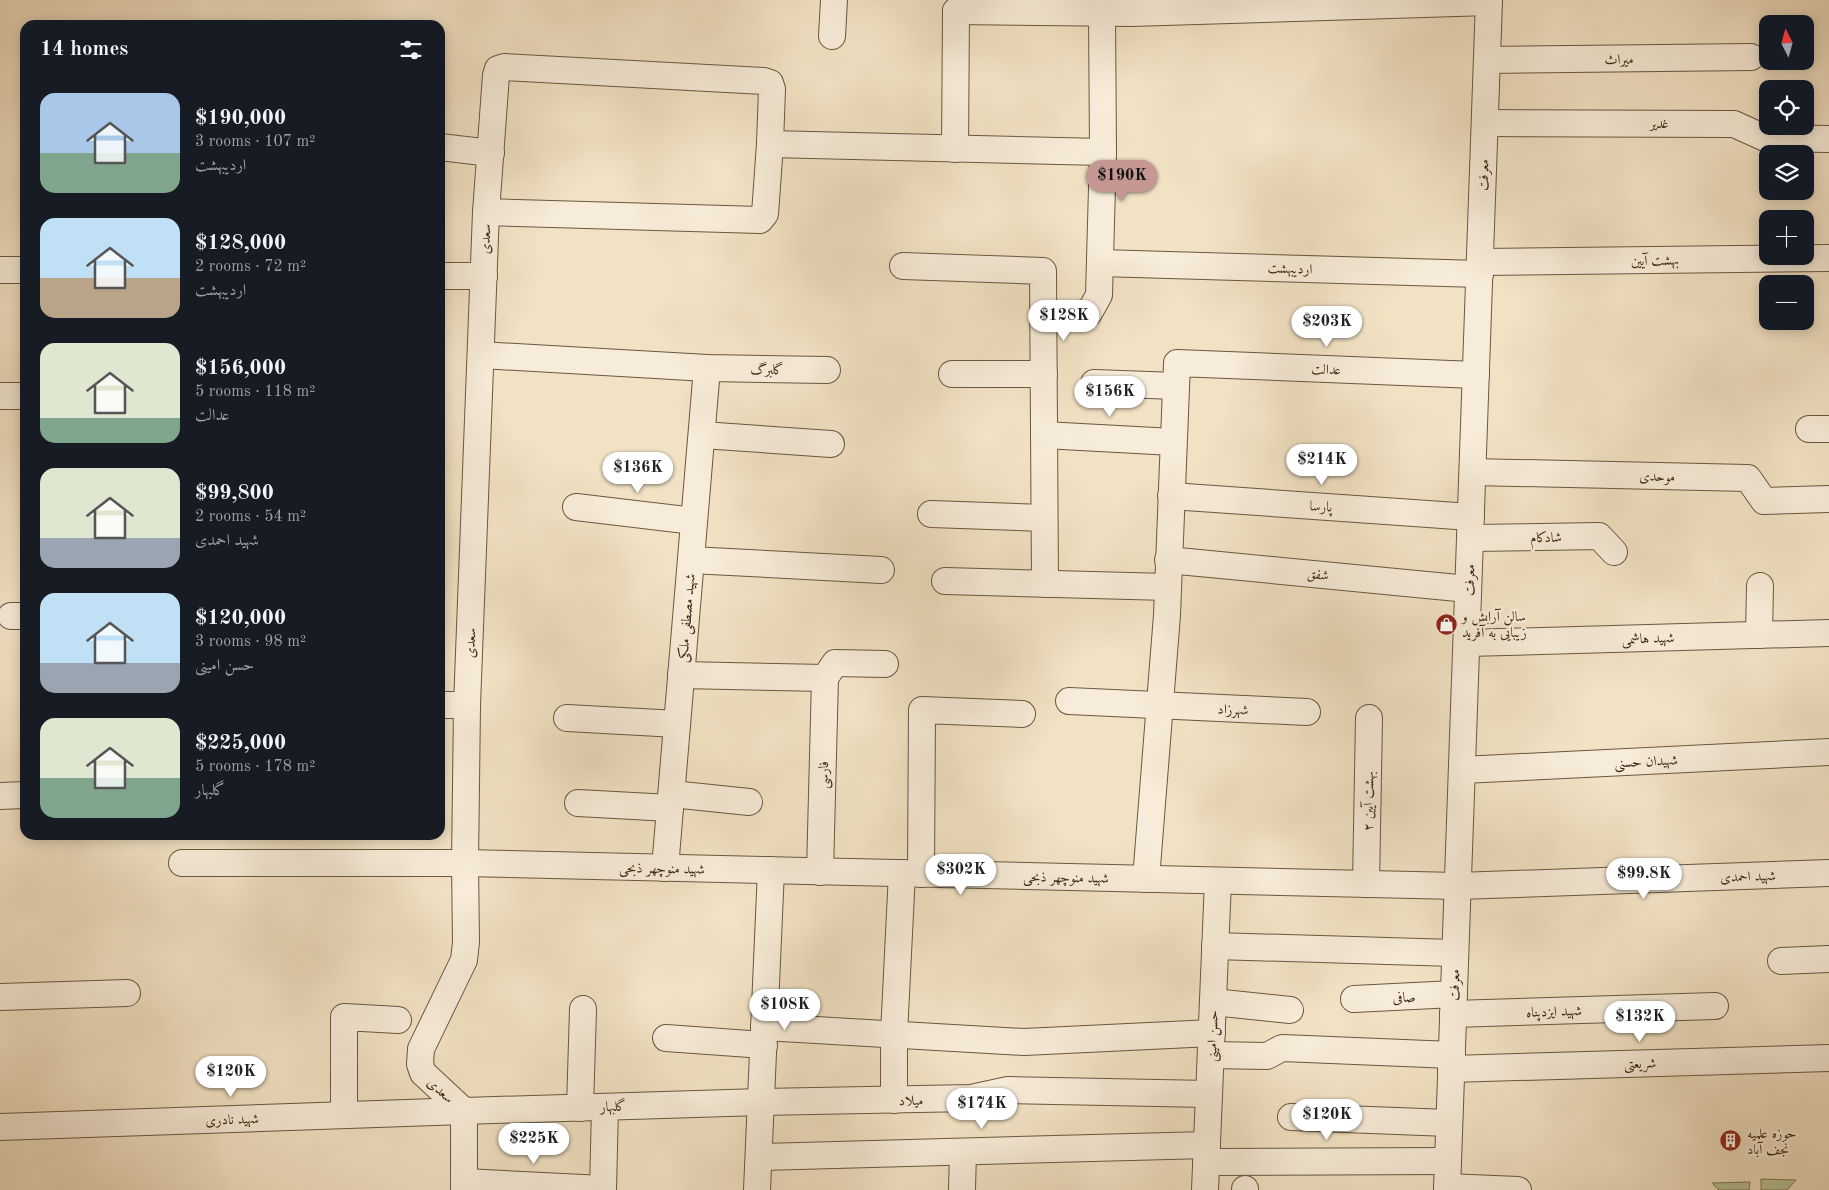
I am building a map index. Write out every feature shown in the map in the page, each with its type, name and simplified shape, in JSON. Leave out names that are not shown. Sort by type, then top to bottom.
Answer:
[{"type":"street","points":[[832,36],[834,0]]},
{"type":"street","points":[[955,149],[947,5],[1102,13],[1131,6],[1489,1]]},
{"type":"street","name":"معرفت","points":[[1447,1189],[1489,1]]},
{"type":"street","points":[[1043,317],[1089,313],[1099,296],[1103,152],[1102,13]]},
{"type":"street","name":"میراث","points":[[1487,60],[1751,57]]},
{"type":"street","name":"سعدی","points":[[464,1186],[464,1111],[423,1073],[420,1064],[421,1049],[464,960],[466,942],[467,705],[486,212],[496,75],[498,69],[504,67],[764,81],[770,83],[772,89],[770,144]]},
{"type":"street","name":"غدیر","points":[[1485,123],[1734,124],[1765,138],[1829,139]]},
{"type":"street","points":[[486,212],[760,220],[765,214],[770,144],[1103,152]]},
{"type":"street","points":[[445,148],[490,153]]},
{"type":"street","name":"بهشت آیین","points":[[1480,268],[1829,258]]},
{"type":"street","name":"اردیبهشت","points":[[1100,263],[1480,268]]},
{"type":"street","points":[[903,266],[1043,271],[1045,584]]},
{"type":"street","points":[[0,270],[20,270]]},
{"type":"street","points":[[445,276],[484,276]]},
{"type":"street","name":"گلبرگ","points":[[481,355],[707,368],[827,370]]},
{"type":"street","name":"شهید مصطفی ملکی","points":[[666,868],[707,368]]},
{"type":"street","points":[[952,374],[1044,374]]},
{"type":"street","points":[[1146,879],[1168,587],[1176,375]]},
{"type":"street","name":"عدالت","points":[[1094,383],[1176,375],[1476,375]]},
{"type":"street","points":[[0,396],[20,396]]},
{"type":"street","points":[[702,435],[831,444]]},
{"type":"street","points":[[1044,435],[1173,442]]},
{"type":"street","name":"موحدی","points":[[1473,472],[1748,478],[1764,501],[1829,499]]},
{"type":"street","name":"پارسا","points":[[1171,496],[1471,528]]},
{"type":"street","points":[[576,507],[694,521]]},
{"type":"street","points":[[931,514],[1044,518]]},
{"type":"street","name":"شادکام","points":[[1471,528],[1599,536],[1614,552]]},
{"type":"street","points":[[691,560],[882,570]]},
{"type":"street","name":"شفق","points":[[1168,560],[1468,589]]},
{"type":"street","points":[[945,581],[1168,587]]},
{"type":"street","points":[[1759,635],[1760,586]]},
{"type":"street","name":"شهید هاشمی","points":[[1466,644],[1829,633]]},
{"type":"street","points":[[682,676],[825,678],[835,664],[885,664]]},
{"type":"street","name":"فارسی","points":[[820,872],[825,678]]},
{"type":"street","name":"شهرزاد","points":[[1069,701],[1307,712]]},
{"type":"street","points":[[445,705],[467,705]]},
{"type":"street","points":[[894,1100],[894,1034],[912,874],[922,710],[1022,714]]},
{"type":"street","points":[[568,718],[678,724]]},
{"type":"street","name":"بهشت آیین ۲","points":[[1366,884],[1369,718]]},
{"type":"street","name":"شهیدان حسنی","points":[[1462,770],[1829,752]]},
{"type":"street","points":[[0,796],[20,795]]},
{"type":"street","points":[[578,803],[749,802]]},
{"type":"street","name":"شهید منوچهر ذبحی","points":[[182,862],[465,863],[1458,886]]},
{"type":"street","points":[[757,1190],[771,870]]},
{"type":"street","name":"شهید احمدی","points":[[1458,886],[1829,873]]},
{"type":"street","name":"حسن امینی","points":[[1205,1190],[1218,881]]},
{"type":"street","points":[[1216,946],[1455,953]]},
{"type":"street","points":[[1780,961],[1829,960]]},
{"type":"street","points":[[0,997],[127,993]]},
{"type":"street","name":"صافی","points":[[1354,999],[1454,1004]]},
{"type":"street","points":[[1213,1002],[1290,1010]]},
{"type":"street","name":"شهید ایزدپناه","points":[[1454,1004],[1715,1006]]},
{"type":"street","points":[[464,1186],[603,1189],[592,1107],[583,1008]]},
{"type":"street","points":[[344,1115],[344,1017],[398,1020]]},
{"type":"street","name":"شریعتی","points":[[666,1038],[894,1034],[1024,1042],[1211,1044],[1267,1056],[1282,1048],[1452,1062],[1829,1058]]},
{"type":"street","name":"میلاد","points":[[761,1102],[971,1098],[1008,1090],[1209,1094]]},
{"type":"street","name":"گلبهار","points":[[464,1111],[761,1102]]},
{"type":"street","name":"شهید نادری","points":[[0,1127],[464,1111]]},
{"type":"street","points":[[1291,1117],[1450,1123]]},
{"type":"street","points":[[758,1157],[963,1152],[1207,1154],[1448,1161]]},
{"type":"street","points":[[962,1190],[963,1152]]},
{"type":"street","points":[[1447,1189],[1518,1190]]},
{"type":"green space","points":[[1761,1179],[1796,1180],[1787,1190],[1761,1190]]},
{"type":"green space","points":[[1750,1182],[1749,1190],[1719,1190],[1712,1183]]},
{"type":"place","name":"سالن آرایش و زیبایی به آفرید","points":[[1446,624]]},
{"type":"place","name":"حوزه علمیه نجف آباد","points":[[1731,1141]]}]
